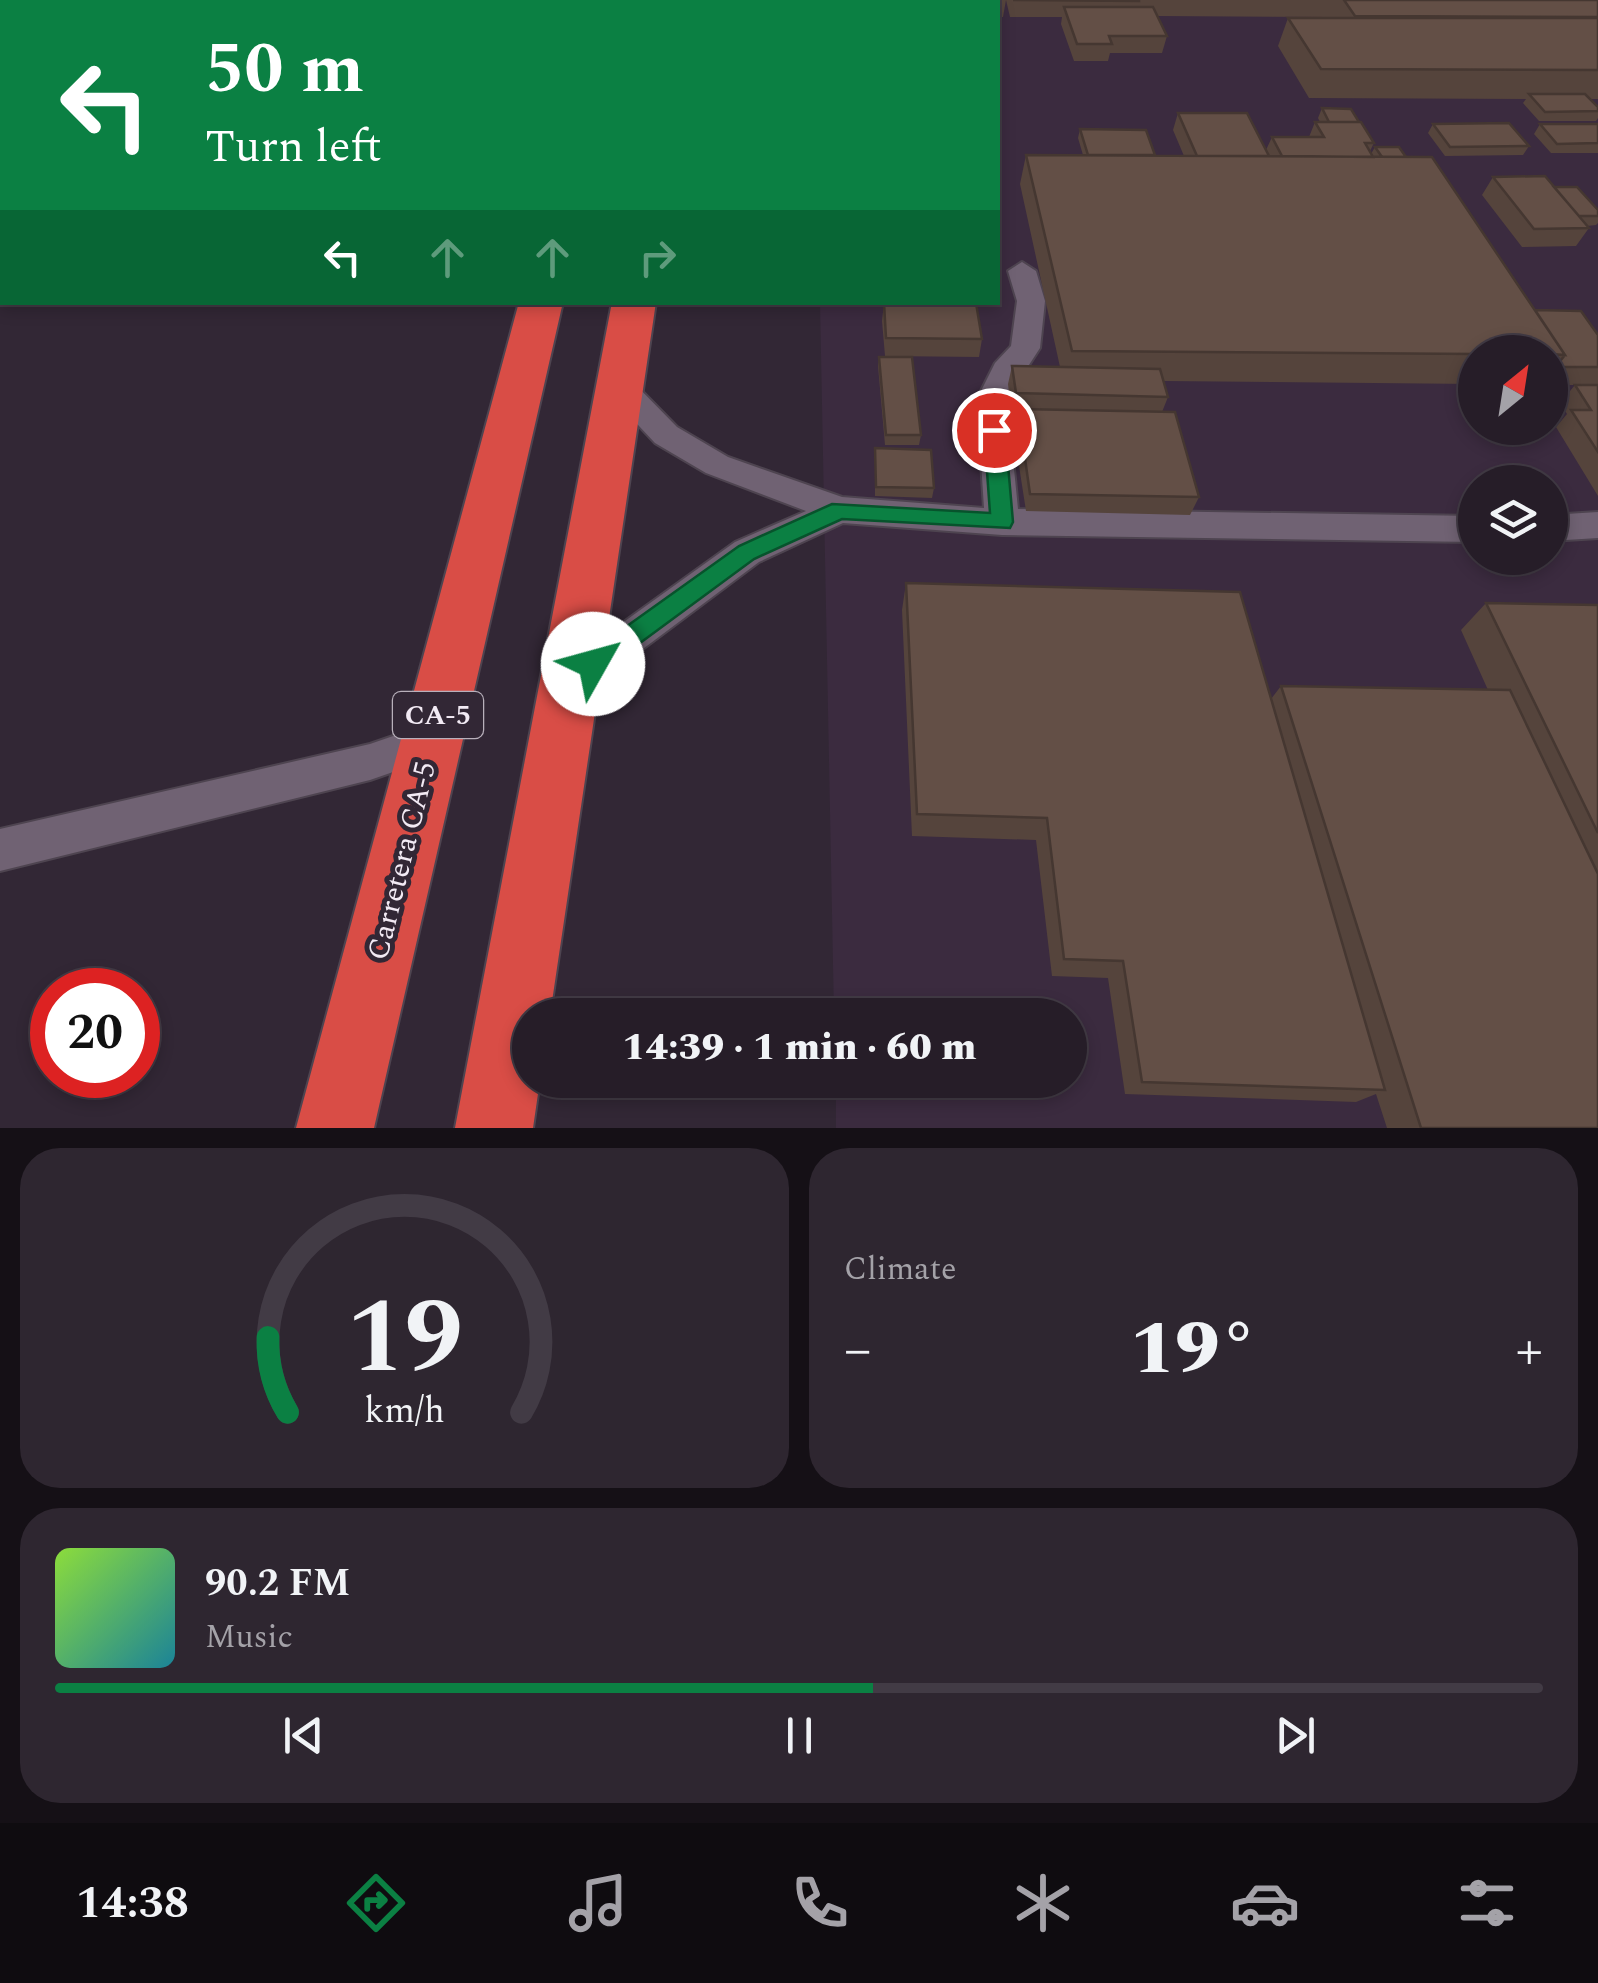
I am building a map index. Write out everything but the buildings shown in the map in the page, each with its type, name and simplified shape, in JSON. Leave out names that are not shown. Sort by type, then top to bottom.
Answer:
[{"type":"highway","name":"Carretera CA-5","points":[[335,1128],[540,305]]},
{"type":"highway","points":[[494,1128],[566,685],[633,305]]},
{"type":"lane","points":[[1002,522],[992,399],[1006,370],[1025,348],[1031,301],[1022,271]]},
{"type":"lane","points":[[619,386],[666,435],[717,465],[840,510],[1002,522],[1458,529]]},
{"type":"lane","points":[[566,685],[746,552],[840,510]]},
{"type":"lane","points":[[1568,527],[1598,526]]},
{"type":"lane","points":[[0,850],[370,762],[431,741]]},
{"type":"shaded area","points":[[1000,0],[1598,0],[1598,1128],[836,1128],[836,1098],[1087,1098],[1087,998],[834,998],[820,305],[1000,305]]},
{"type":"route","points":[[593,664],[746,552],[840,510],[1002,522],[994,430]]}]
